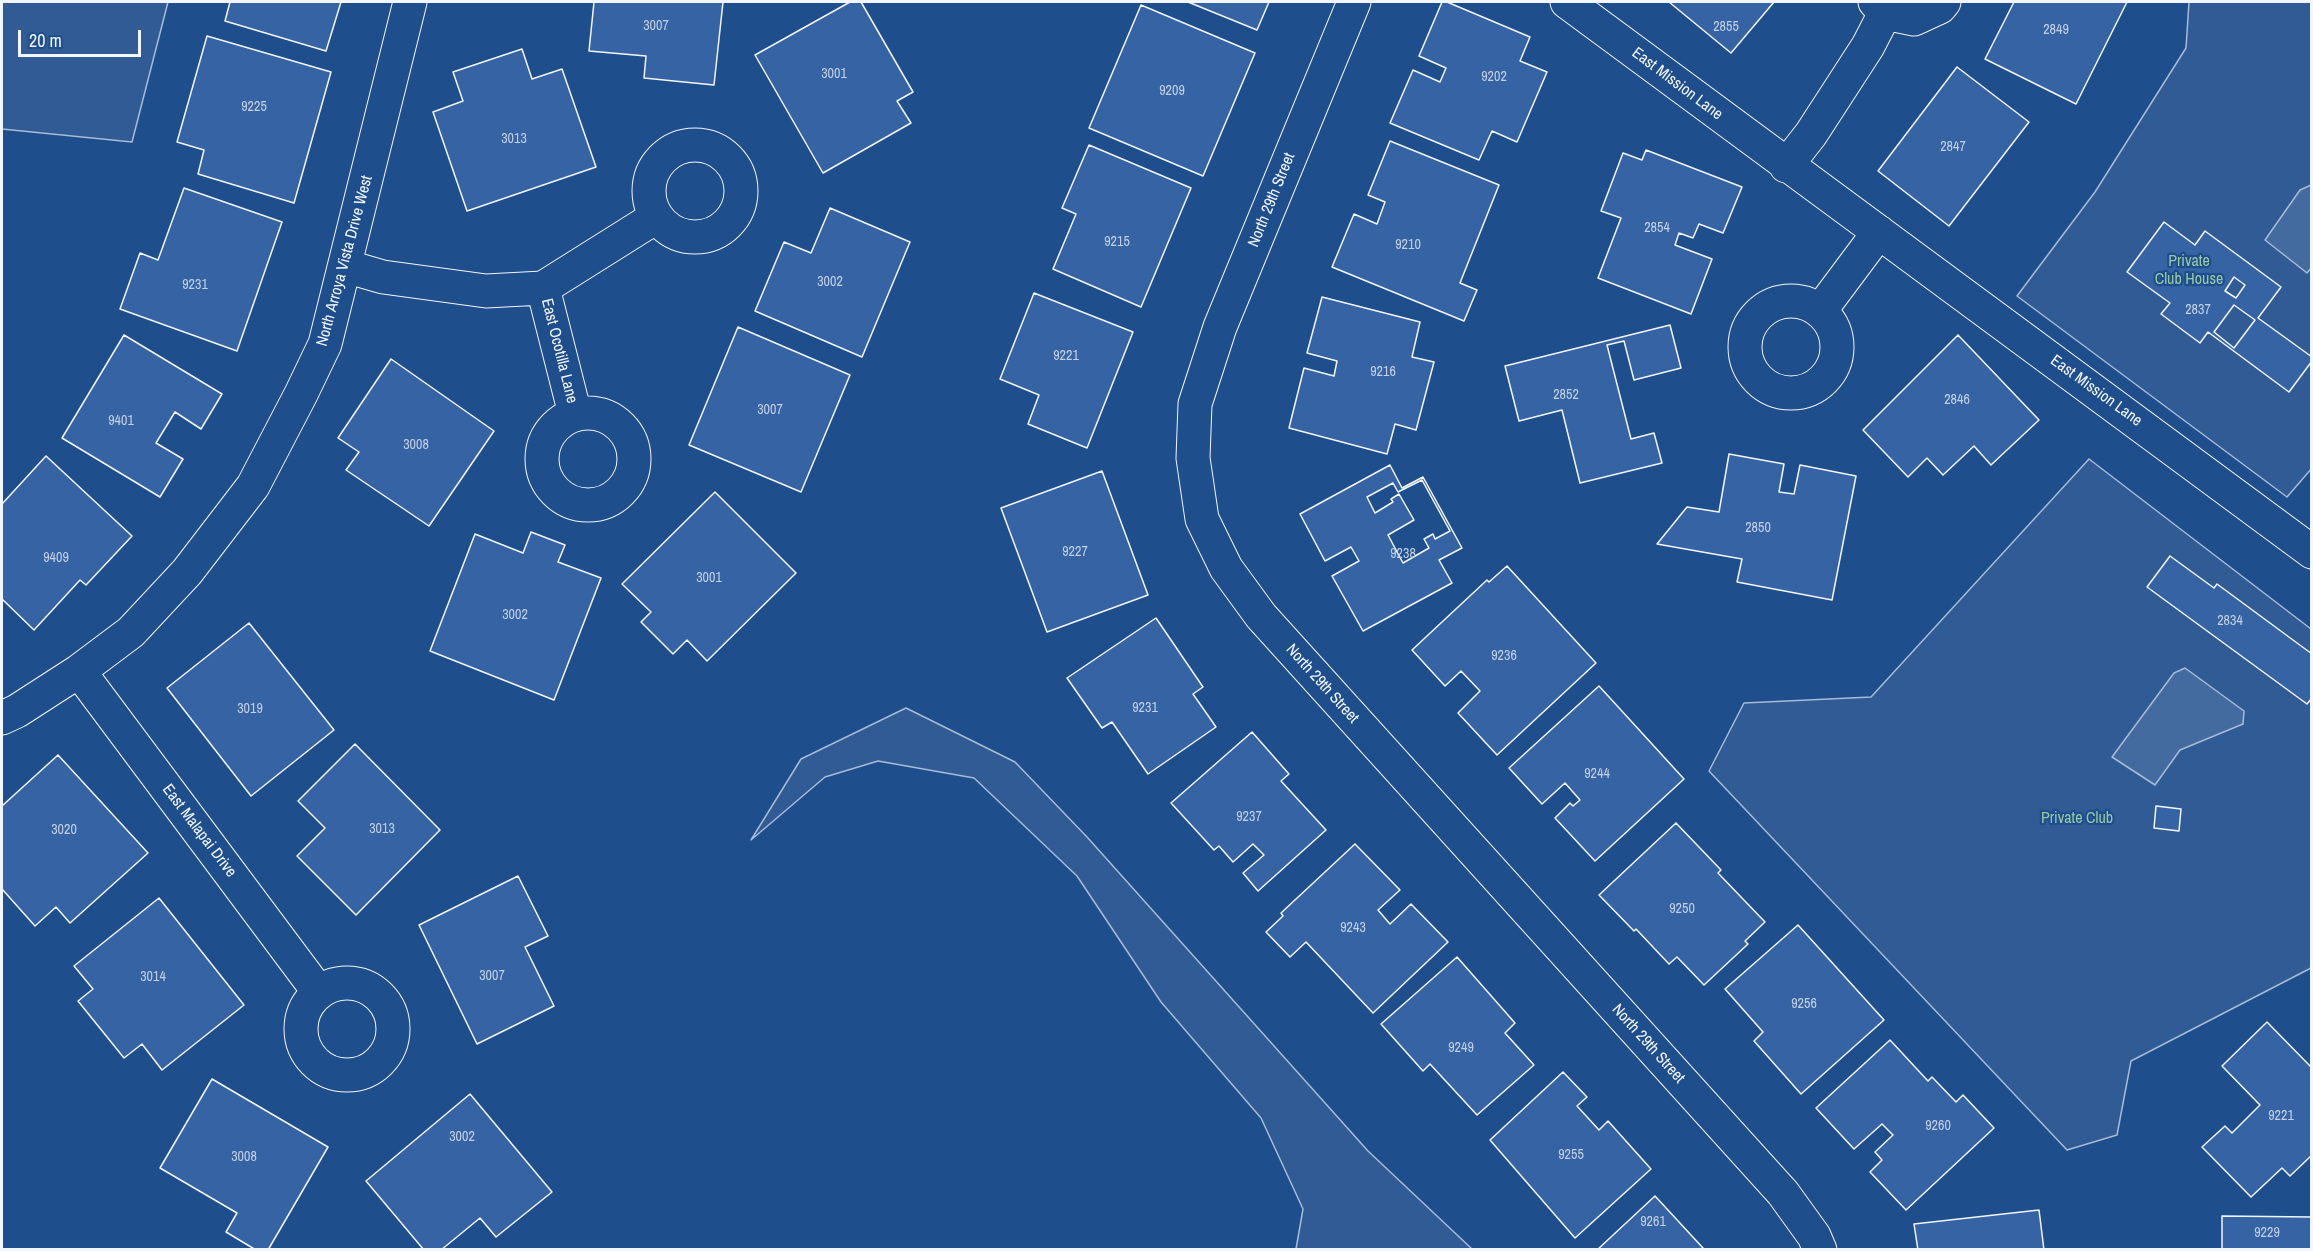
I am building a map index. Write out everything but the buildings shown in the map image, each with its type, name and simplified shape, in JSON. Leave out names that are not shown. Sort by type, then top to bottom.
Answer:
[{"type":"street","name":"North Arroya Vista Drive West","points":[[2,718],[17,711],[78,671],[131,632],[187,572],[253,486],[325,344],[410,2]]},
{"type":"street","name":"North 29th Street","points":[[1354,2],[1220,327],[1195,404],[1192,458],[1202,519],[1226,568],[1261,616],[1783,1193],[1814,1236],[1820,1250]]},
{"type":"street","name":"East Mission Lane","points":[[1567,2],[1786,166],[1879,232],[2312,552]]},
{"type":"street","points":[[1786,166],[1811,134],[1868,46],[1880,7],[1914,19],[1940,7],[1944,2]]},
{"type":"street","points":[[345,266],[384,277],[486,291],[543,288],[656,217]]},
{"type":"street","points":[[1820,311],[1879,232]]},
{"type":"street","name":"East Ocotilla Lane","points":[[543,288],[575,414]]},
{"type":"street","name":"East Malapai Drive","points":[[78,671],[318,991]]},
{"type":"shaded area","points":[[2,2],[168,2],[132,142],[2,129]]},
{"type":"shaded area","name":"Private Club House","points":[[2189,2],[2311,2],[2312,468],[2287,497],[2017,296],[2095,192],[2186,48]]},
{"type":"shaded area","points":[[2311,185],[2312,267],[2307,273],[2265,240],[2300,190]]},
{"type":"shaded area","name":"Private Club","points":[[2089,459],[2311,629],[2311,968],[2131,1061],[2117,1135],[2067,1150],[1709,771],[1744,703],[1871,697]]},
{"type":"shaded area","points":[[2185,668],[2244,711],[2243,724],[2180,750],[2155,785],[2112,757],[2174,673]]},
{"type":"shaded area","points":[[906,708],[1015,762],[1087,837],[1368,1151],[1472,1249],[1296,1249],[1303,1209],[1261,1118],[1161,1002],[1077,876],[974,778],[878,761],[825,777],[751,840],[801,759]]}]
